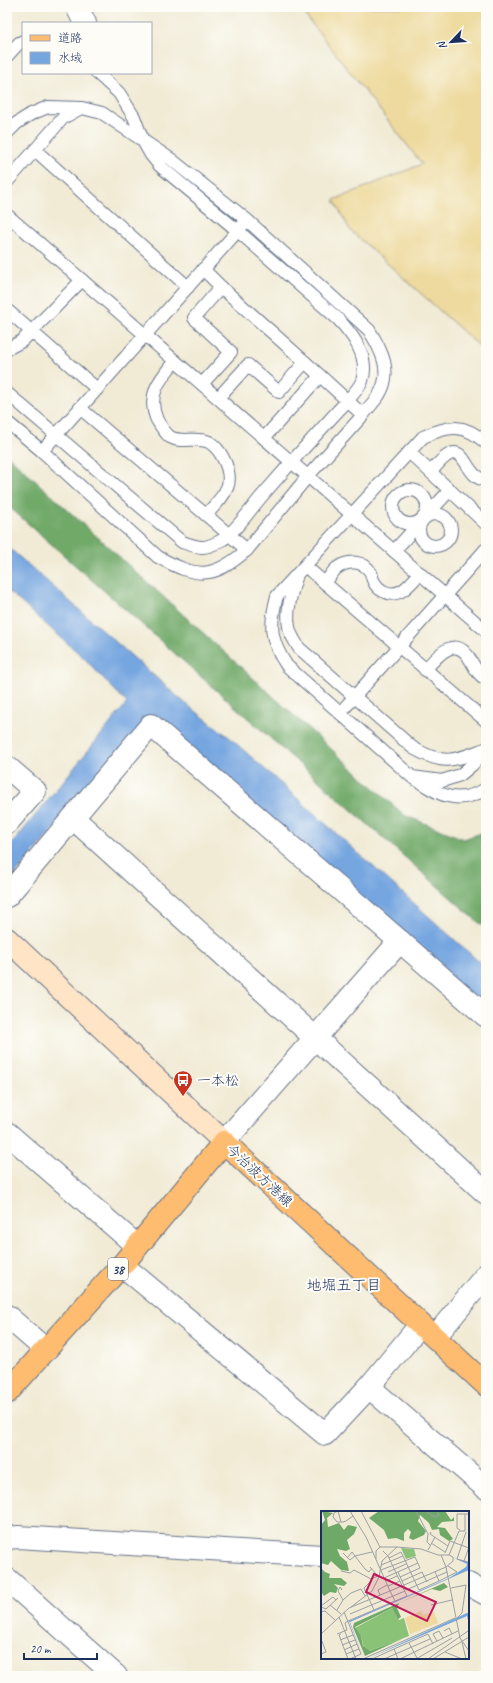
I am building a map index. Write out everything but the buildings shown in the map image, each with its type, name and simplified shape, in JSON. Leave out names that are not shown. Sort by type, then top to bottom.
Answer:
[{"type":"main road","name":"今治波方港線","points":[[7,1393],[122,1265],[224,1142],[486,1385]]},
{"type":"street","points":[[76,7],[84,22]]},
{"type":"street","points":[[7,896],[151,725],[486,1016]]},
{"type":"street","points":[[7,767],[35,791],[7,824]]},
{"type":"street","points":[[73,818],[486,1193]]},
{"type":"street","points":[[7,939],[224,1142],[400,941]]},
{"type":"street","points":[[7,1133],[137,1246]]},
{"type":"street","points":[[122,1265],[325,1434],[369,1387],[486,1275]]},
{"type":"street","points":[[7,1316],[46,1350]]},
{"type":"street","points":[[369,1387],[486,1488]]},
{"type":"street","points":[[7,1538],[18,1537],[321,1556]]},
{"type":"street","points":[[7,1580],[116,1676]]},
{"type":"street","points":[[469,1585],[486,1594]]},
{"type":"lane","points":[[7,56],[22,42]]},
{"type":"lane","points":[[7,393],[182,542],[200,548],[212,545],[229,535],[291,462],[347,401],[362,381],[364,368],[361,352],[350,332],[338,319],[238,231],[160,166],[151,155],[143,141],[134,117],[119,93],[98,74]]},
{"type":"lane","points":[[7,132],[31,114],[48,107],[82,108],[102,113],[172,160],[247,220],[370,330],[382,351],[385,365],[385,383],[379,395],[308,476],[247,550],[236,560],[218,570],[198,574],[177,567],[158,557],[42,451],[7,422]]},
{"type":"lane","points":[[7,182],[63,118],[82,108]]},
{"type":"lane","points":[[35,150],[188,287]]},
{"type":"lane","points":[[7,215],[486,631]]},
{"type":"lane","points":[[42,451],[247,220]]},
{"type":"lane","points":[[203,270],[362,415]]},
{"type":"lane","points":[[7,349],[22,341],[82,280]]},
{"type":"lane","points":[[202,384],[231,352],[194,318],[221,287]]},
{"type":"lane","points":[[7,310],[97,389]]},
{"type":"lane","points":[[175,361],[160,378],[154,394],[152,410],[159,424],[169,436],[181,441],[194,438],[209,442],[221,453],[228,468],[230,482],[221,498],[206,515]]},
{"type":"lane","points":[[218,398],[248,365],[279,392],[305,362]]},
{"type":"lane","points":[[264,438],[320,376]]},
{"type":"lane","points":[[80,408],[247,550]]},
{"type":"lane","points":[[486,443],[477,435],[458,427],[441,429],[423,438],[277,596],[272,615],[272,631],[276,651],[287,666],[412,777],[436,793],[456,798],[474,797],[486,790]]},
{"type":"lane","points":[[409,452],[486,524]]},
{"type":"lane","points":[[431,472],[447,456],[454,453],[460,455],[466,461],[473,476],[480,480],[486,480]]},
{"type":"lane","points":[[394,551],[450,490]]},
{"type":"lane","points":[[340,713],[486,549]]},
{"type":"lane","points":[[325,583],[336,569],[346,563],[356,562],[364,565],[371,573],[374,583],[380,589],[389,594],[398,593],[406,588],[420,573]]},
{"type":"lane","points":[[301,570],[325,583],[486,721]]},
{"type":"lane","points":[[301,570],[291,594],[289,612],[290,630],[299,648],[413,748],[430,758],[447,761],[486,749]]},
{"type":"lane","points":[[425,670],[442,651],[453,648],[463,650],[471,660],[475,670],[486,680]]},
{"type":"lane","points":[[412,777],[442,781],[460,775],[472,765],[486,749]]},
{"type":"green space","points":[[7,455],[404,815],[464,839],[486,831],[486,929],[7,505]]},
{"type":"sand","points":[[299,7],[486,7],[486,352],[350,230],[334,200],[422,164]]},
{"type":"water","points":[[7,546],[185,703],[229,737],[486,968],[486,1008],[147,719],[7,884],[7,850],[127,703],[83,657],[7,590]]},
{"type":"place","name":"一本松","points":[[183,1097]]},
{"type":"district","name":"地堀五丁目","points":[[344,1285]]}]
